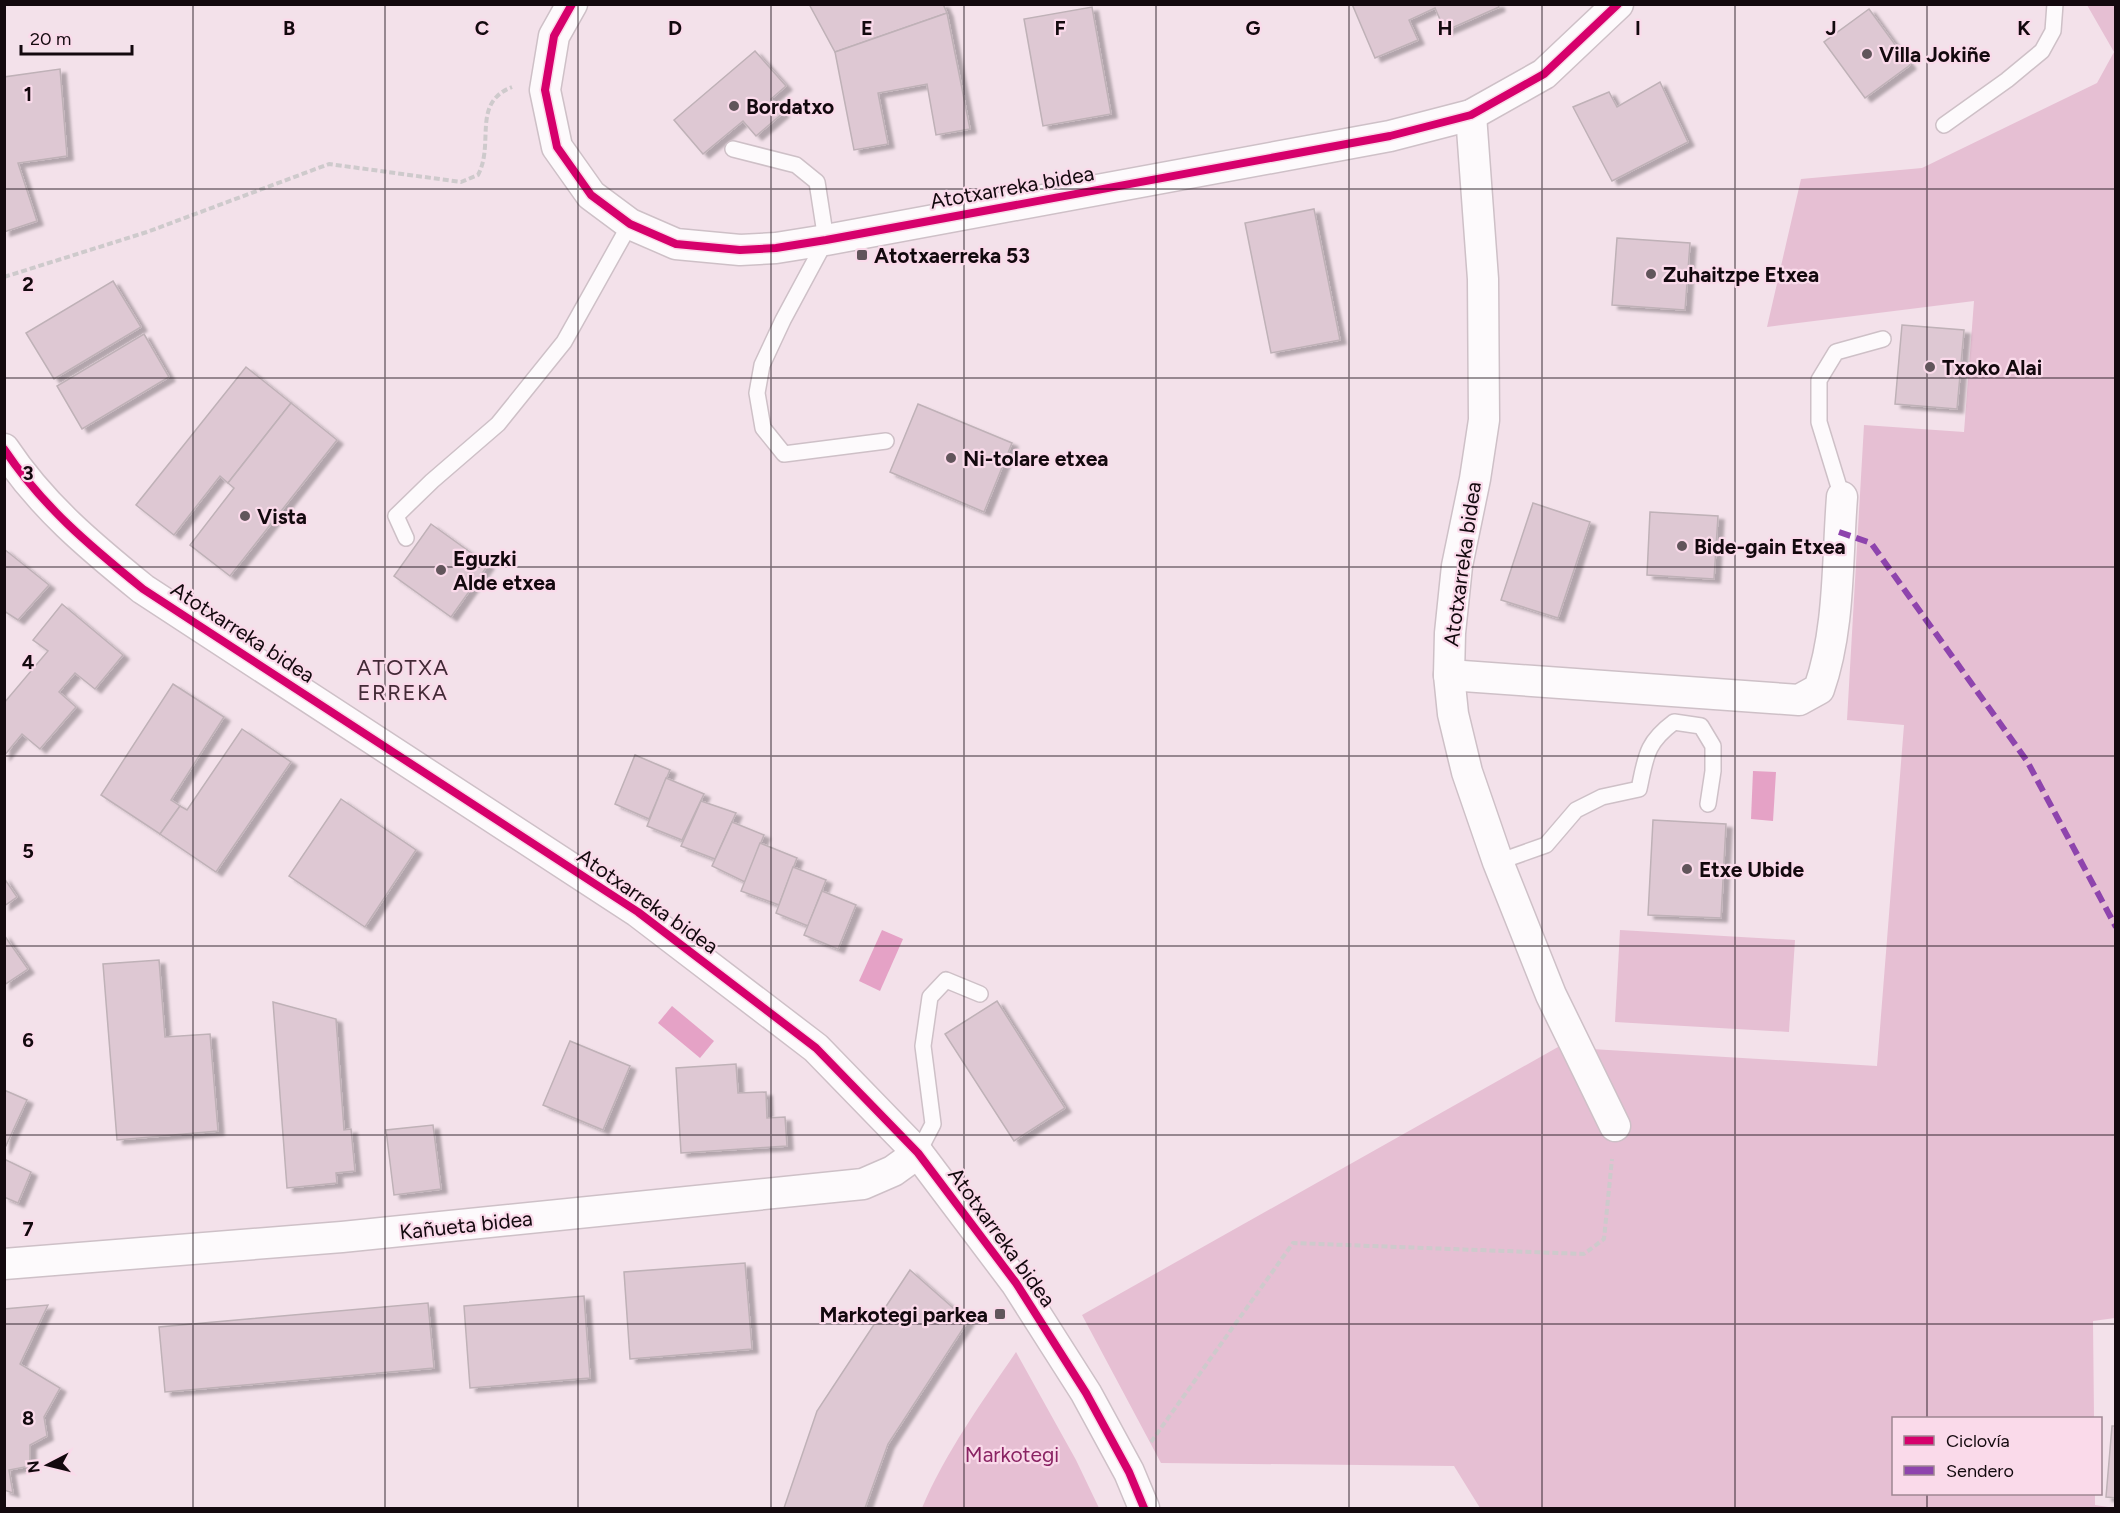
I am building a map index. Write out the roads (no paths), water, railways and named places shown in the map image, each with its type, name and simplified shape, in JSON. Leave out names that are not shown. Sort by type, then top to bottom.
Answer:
[{"type":"street","name":"Atotxarreka bidea","points":[[572,4],[554,36],[545,90],[557,147],[591,195],[630,224],[676,244],[740,250],[776,248],[826,240],[1390,136],[1471,115],[1544,74],[1618,4]]},
{"type":"street","name":"Atotxarreka bidea","points":[[1471,115],[1483,279],[1484,420],[1458,566],[1450,633],[1449,675],[1453,714],[1467,772],[1498,862],[1551,995],[1615,1125]]},
{"type":"street","name":"Atotxarreka bidea","points":[[4,449],[24,478],[83,540],[143,588],[638,912],[816,1048],[918,1153],[1016,1283],[1086,1393],[1129,1472],[1144,1509]]},
{"type":"street","points":[[1449,675],[1799,700],[1819,689],[1827,668],[1833,636],[1842,497]]},
{"type":"street","name":"Kañueta bidea","points":[[4,1264],[342,1237],[863,1184],[893,1171],[918,1153]]},
{"type":"lane","points":[[1944,125],[2007,80],[2042,51],[2053,30],[2055,4]]},
{"type":"lane","points":[[733,149],[796,165],[817,182],[826,240],[783,320],[762,365],[757,393],[763,428],[784,454],[886,441]]},
{"type":"lane","points":[[406,538],[396,516],[432,481],[498,424],[564,342],[630,224]]},
{"type":"lane","points":[[1842,497],[1819,422],[1819,381],[1836,352],[1883,339]]},
{"type":"lane","points":[[1498,862],[1546,845],[1576,810],[1602,797],[1639,789],[1646,757],[1657,735],[1674,722],[1701,726],[1713,747],[1713,771],[1708,804]]},
{"type":"lane","points":[[918,1153],[933,1124],[923,1046],[930,997],[946,980],[980,994]]},
{"type":"place","name":"Villa Jokiñe","points":[[1867,54]]},
{"type":"place","name":"Bordatxo","points":[[734,106]]},
{"type":"place","name":"Atotxaerreka 53","points":[[862,255]]},
{"type":"place","name":"Zuhaitzpe Etxea","points":[[1651,274]]},
{"type":"place","name":"Txoko Alai","points":[[1930,367]]},
{"type":"place","name":"Ni-tolare etxea","points":[[951,458]]},
{"type":"place","name":"Vista","points":[[245,516]]},
{"type":"place","name":"Bide-gain Etxea","points":[[1682,546]]},
{"type":"place","name":"Eguzki Alde etxea","points":[[441,570]]},
{"type":"place","name":"Etxe Ubide","points":[[1687,869]]},
{"type":"place","name":"Markotegi parkea","points":[[1000,1314]]},
{"type":"district","name":"ATOTXA ERREKA","points":[[403,680]]},
{"type":"park label","name":"Markotegi","points":[[1012,1454]]}]
